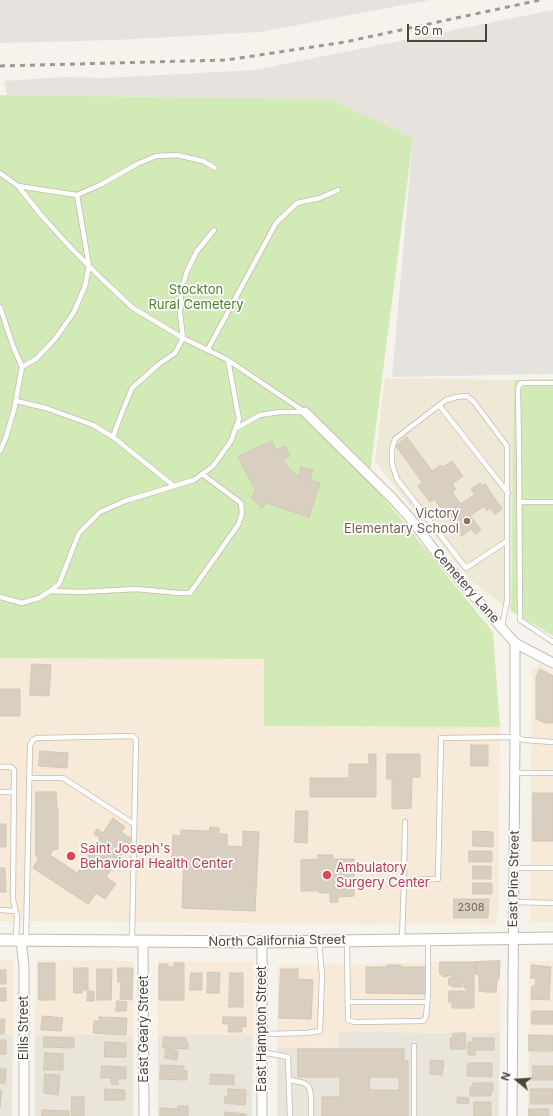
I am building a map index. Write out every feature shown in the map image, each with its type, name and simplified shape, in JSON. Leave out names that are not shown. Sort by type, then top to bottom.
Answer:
[{"type":"street","name":"Cemetery Lane","points":[[305,412],[393,499],[410,518],[438,556],[502,627],[514,643],[553,663]]},
{"type":"street","name":"East Pine Street","points":[[512,1116],[515,773],[514,643]]},
{"type":"street","name":"North California Street","points":[[0,940],[262,942],[553,938]]},
{"type":"street","name":"Ellis Street","points":[[21,940],[24,968],[24,1116]]},
{"type":"street","name":"East Geary Street","points":[[143,942],[144,1116]]},
{"type":"street","name":"East Hampton Street","points":[[262,942],[262,1116]]},
{"type":"lane","points":[[18,186],[77,195],[102,184],[137,164],[156,156],[177,155],[203,161],[215,168]]},
{"type":"lane","points":[[0,173],[18,186],[72,250],[133,308],[183,338],[228,360],[305,412]]},
{"type":"lane","points":[[208,349],[276,223],[298,203],[320,198],[338,190]]},
{"type":"lane","points":[[22,367],[36,359],[55,339],[74,312],[85,286],[89,266],[77,195]]},
{"type":"lane","points":[[113,437],[132,388],[159,364],[175,353],[183,338],[180,313],[181,292],[187,271],[197,251],[214,230]]},
{"type":"lane","points":[[0,307],[13,346],[22,367],[14,410],[0,451]]},
{"type":"lane","points":[[0,597],[22,603],[39,598],[59,584],[79,533],[100,512],[125,501],[194,480],[213,466],[231,441],[239,419],[228,360]]},
{"type":"lane","points":[[553,383],[523,383],[520,384],[518,389],[520,620],[553,642]]},
{"type":"lane","points":[[502,627],[507,601],[508,493],[507,446],[474,402],[467,396],[446,400],[395,439],[392,449],[392,464],[397,479],[466,568],[507,541]]},
{"type":"lane","points":[[16,401],[46,408],[93,425],[113,437],[174,486]]},
{"type":"lane","points":[[439,405],[508,493]]},
{"type":"lane","points":[[235,429],[260,415],[280,412],[305,412]]},
{"type":"lane","points":[[50,591],[81,592],[136,589],[190,593],[238,525],[242,514],[241,503],[202,474]]},
{"type":"lane","points":[[520,502],[553,502]]},
{"type":"lane","points":[[21,940],[30,745],[33,740],[37,738],[133,736],[136,739],[132,942]]},
{"type":"lane","points":[[404,880],[438,879],[441,738],[515,737],[524,740],[553,742]]},
{"type":"lane","points":[[0,767],[10,767],[14,770],[13,900],[21,940]]},
{"type":"lane","points":[[515,773],[553,773]]},
{"type":"lane","points":[[29,778],[63,778],[134,824]]},
{"type":"lane","points":[[0,792],[14,792]]},
{"type":"lane","points":[[402,940],[405,822]]},
{"type":"lane","points":[[514,868],[553,868]]},
{"type":"lane","points":[[514,902],[553,903]]},
{"type":"lane","points":[[0,910],[16,911]]},
{"type":"lane","points":[[348,941],[348,1020],[354,1022],[370,1022],[423,1021],[426,1017],[428,940]]},
{"type":"lane","points":[[262,1034],[307,1033],[320,1031],[322,976],[319,941]]},
{"type":"lane","points":[[348,1002],[427,1002]]},
{"type":"lane","points":[[414,1046],[414,1116]]},
{"type":"lane","points":[[262,1052],[288,1057],[290,1080],[290,1116]]},
{"type":"lane","points":[[290,1080],[309,1087],[311,1096],[311,1116]]},
{"type":"shaded area","points":[[0,0],[430,0],[260,32],[116,40],[0,43]]},
{"type":"shaded area","points":[[553,10],[553,374],[392,377],[413,138],[330,99],[7,95],[4,81],[65,77],[104,78],[255,70]]},
{"type":"shaded area","name":"Victory Elementary School","points":[[385,378],[514,380],[511,611],[470,580],[375,462]]},
{"type":"shaded area","points":[[0,658],[264,659],[264,726],[500,727],[498,917],[494,925],[0,921]]},
{"type":"shaded area","points":[[541,664],[553,671],[553,922],[530,923],[532,668]]},
{"type":"shaded area","points":[[0,960],[14,960],[13,1034],[0,1034]]},
{"type":"shaded area","points":[[36,960],[134,961],[133,1035],[35,1035]]},
{"type":"shaded area","points":[[158,961],[253,962],[253,1035],[158,1035]]},
{"type":"shaded area","points":[[500,961],[500,1033],[339,1032],[338,1048],[277,1047],[278,965]]},
{"type":"shaded area","points":[[529,961],[553,961],[553,1034],[529,1034]]},
{"type":"shaded area","points":[[338,1032],[500,1033],[499,1116],[277,1116],[277,1047],[338,1048]]},
{"type":"shaded area","points":[[0,1034],[13,1034],[12,1116],[0,1116]]},
{"type":"shaded area","points":[[529,1034],[553,1034],[553,1116],[528,1116]]},
{"type":"shaded area","points":[[35,1035],[133,1035],[133,1116],[35,1116]]},
{"type":"shaded area","points":[[158,1035],[253,1035],[252,1116],[158,1116]]},
{"type":"green space","name":"Stockton Rural Cemetery","points":[[0,95],[330,99],[413,138],[369,480],[493,632],[500,727],[264,726],[264,659],[0,658]]},
{"type":"green space","points":[[553,379],[553,636],[511,611],[514,380]]},
{"type":"building","points":[[407,437],[432,471],[441,465],[443,467],[452,461],[463,476],[452,484],[456,489],[452,492],[461,504],[475,494],[471,489],[480,483],[482,486],[485,484],[502,509],[495,514],[490,508],[487,511],[484,506],[470,516],[481,530],[475,534],[471,529],[462,536],[434,499],[430,502],[418,486],[422,482],[396,446]]},
{"type":"building","points":[[272,441],[276,450],[285,446],[290,456],[283,460],[295,474],[299,476],[301,467],[313,470],[310,480],[320,483],[309,517],[266,503],[262,508],[251,498],[256,491],[238,457]]},
{"type":"building","points":[[32,664],[51,665],[49,696],[30,695]]},
{"type":"building","points":[[540,669],[553,676],[553,723],[545,723],[536,719],[536,678]]},
{"type":"building","points":[[0,689],[20,689],[20,716],[0,716]]},
{"type":"building","points":[[471,745],[488,745],[488,766],[471,766]]},
{"type":"building","points":[[40,751],[68,753],[67,768],[39,766]]},
{"type":"building","points":[[369,754],[376,754],[376,797],[310,797],[310,778],[349,778],[349,764],[369,764]]},
{"type":"building","points":[[387,754],[420,754],[420,777],[412,777],[411,808],[392,809],[392,779],[387,779]]},
{"type":"building","points":[[36,792],[56,792],[58,808],[58,849],[53,850],[50,855],[77,873],[100,838],[94,834],[97,829],[103,833],[113,818],[125,827],[121,832],[132,839],[106,877],[116,884],[105,899],[96,893],[88,904],[33,868],[39,858],[36,856]]},
{"type":"building","points":[[533,793],[553,793],[553,841],[533,841]]},
{"type":"building","points":[[296,811],[308,811],[307,843],[295,842]]},
{"type":"building","points":[[0,824],[6,824],[6,847],[0,847]]},
{"type":"building","points":[[210,827],[219,828],[219,834],[227,834],[227,846],[243,847],[243,831],[259,832],[255,911],[182,908],[184,858],[172,857],[173,835],[181,836],[181,830],[209,831]]},
{"type":"building","points":[[473,831],[493,832],[493,847],[473,846]]},
{"type":"building","points":[[469,851],[492,851],[492,862],[469,862]]},
{"type":"building","name":"Ambulatory Surgery Center","points":[[318,855],[333,855],[333,859],[354,859],[354,896],[338,897],[338,902],[330,902],[330,893],[319,893],[319,891],[301,891],[301,860],[318,859]]},
{"type":"building","points":[[473,866],[491,866],[491,879],[473,879]]},
{"type":"building","points":[[0,868],[5,868],[6,892],[0,892]]},
{"type":"building","points":[[473,883],[492,883],[492,894],[473,894]]},
{"type":"building","points":[[454,899],[489,899],[488,918],[454,918]]},
{"type":"building","points":[[500,961],[499,979],[497,979],[496,992],[479,991],[479,974],[476,974],[476,962]]},
{"type":"building","points":[[440,962],[476,962],[476,974],[474,974],[474,1008],[452,1008],[452,1002],[448,1002],[449,991],[467,991],[467,988],[464,988],[464,978],[462,987],[452,987],[452,985],[448,985],[449,978],[452,978],[452,975],[443,977],[443,975],[440,974]]},
{"type":"building","points":[[39,963],[55,963],[55,1000],[39,1000]]},
{"type":"building","points":[[174,963],[184,963],[184,1000],[159,1000],[159,964],[168,964],[168,967],[174,967]]},
{"type":"building","points":[[387,965],[401,965],[400,967],[427,967],[427,994],[366,993],[366,967],[387,967]]},
{"type":"building","points":[[532,965],[551,967],[549,1000],[531,999],[532,986],[535,986],[536,978],[531,978]]},
{"type":"building","points":[[74,968],[88,968],[88,990],[82,990],[82,993],[74,993]]},
{"type":"building","points":[[118,968],[133,968],[132,1000],[120,999],[121,982],[118,982]]},
{"type":"building","points":[[97,969],[112,969],[111,1000],[97,1000]]},
{"type":"building","points":[[281,969],[298,969],[298,979],[313,980],[311,1019],[279,1018]]},
{"type":"building","points":[[0,970],[6,970],[6,984],[0,984]]},
{"type":"building","points":[[208,972],[220,973],[219,993],[207,993]]},
{"type":"building","points":[[191,973],[202,973],[202,990],[190,990]]},
{"type":"building","points":[[230,973],[243,973],[243,1007],[229,1007]]},
{"type":"building","points":[[0,988],[6,988],[6,1001],[0,1001]]},
{"type":"building","points":[[88,991],[94,991],[94,1001],[87,1001]]},
{"type":"building","points":[[117,1001],[127,1002],[126,1011],[116,1011]]},
{"type":"building","points":[[532,1011],[553,1011],[553,1024],[532,1024]]},
{"type":"building","points":[[43,1016],[63,1018],[61,1031],[41,1030]]},
{"type":"building","points":[[99,1017],[127,1018],[126,1035],[93,1033],[94,1021],[99,1021]]},
{"type":"building","points":[[223,1017],[246,1017],[246,1027],[242,1026],[242,1032],[228,1032],[229,1024],[223,1024]]},
{"type":"building","points":[[0,1019],[5,1019],[4,1034],[0,1034]]},
{"type":"building","points":[[465,1033],[466,1049],[451,1049],[450,1038],[453,1038],[453,1034]]},
{"type":"building","points":[[529,1035],[553,1036],[553,1051],[529,1051]]},
{"type":"building","points":[[44,1037],[74,1038],[74,1048],[44,1047]]},
{"type":"building","points":[[164,1037],[186,1038],[186,1042],[188,1042],[188,1049],[163,1048]]},
{"type":"building","points":[[473,1038],[494,1038],[494,1050],[475,1050],[475,1055],[468,1055],[468,1042],[473,1042]]},
{"type":"building","points":[[0,1040],[6,1040],[6,1054],[0,1054]]},
{"type":"building","points":[[105,1042],[126,1043],[126,1057],[105,1057]]},
{"type":"building","points":[[166,1049],[178,1051],[177,1060],[165,1058]]},
{"type":"building","points":[[298,1049],[404,1049],[404,1061],[408,1061],[408,1116],[322,1116],[322,1097],[340,1097],[340,1077],[298,1077]],"holes":[[[370,1077],[399,1077],[399,1090],[370,1090]]]},
{"type":"building","points":[[45,1053],[63,1054],[63,1070],[44,1070]]},
{"type":"building","points":[[431,1060],[444,1061],[442,1075],[430,1074]]},
{"type":"building","points":[[468,1063],[492,1063],[492,1077],[467,1076]]},
{"type":"building","points":[[161,1065],[184,1066],[184,1071],[187,1071],[187,1080],[160,1079]]},
{"type":"building","points":[[102,1066],[126,1067],[126,1079],[118,1078],[118,1085],[111,1084],[111,1078],[101,1078]]},
{"type":"building","points":[[533,1066],[553,1066],[553,1080],[533,1080]]},
{"type":"building","points":[[0,1069],[6,1069],[5,1084],[0,1083]]},
{"type":"building","points":[[45,1074],[60,1075],[58,1095],[44,1093]]},
{"type":"building","points":[[211,1074],[234,1075],[234,1085],[210,1084]]},
{"type":"building","points":[[473,1083],[493,1083],[493,1091],[491,1091],[491,1096],[470,1096],[470,1087],[473,1087]]},
{"type":"building","points":[[105,1089],[125,1090],[125,1100],[105,1100]]},
{"type":"building","points":[[228,1089],[246,1090],[245,1105],[224,1103],[225,1096],[228,1097]]},
{"type":"building","points":[[531,1089],[553,1089],[553,1104],[531,1104]]},
{"type":"building","points":[[0,1090],[2,1090],[0,1107]]},
{"type":"building","points":[[72,1097],[84,1097],[84,1116],[72,1116]]},
{"type":"building","points":[[458,1097],[469,1098],[469,1104],[457,1103]]},
{"type":"building","points":[[474,1102],[491,1102],[491,1116],[474,1116]]},
{"type":"building","points":[[178,1106],[188,1106],[188,1116],[160,1116],[160,1108],[178,1109]]},
{"type":"building","points":[[529,1109],[549,1109],[549,1116],[529,1116]]},
{"type":"building","points":[[42,1110],[69,1111],[69,1116],[42,1116]]},
{"type":"building","points":[[225,1112],[246,1114],[246,1116],[225,1116]]},
{"type":"railway","points":[[0,66],[226,60],[345,42],[540,0]]},
{"type":"place","name":"Victory Elementary School","points":[[467,521]]},
{"type":"place","name":"Saint Joseph's Behavioral Health Center","points":[[71,856]]},
{"type":"place","name":"Ambulatory Surgery Center","points":[[327,875]]}]
